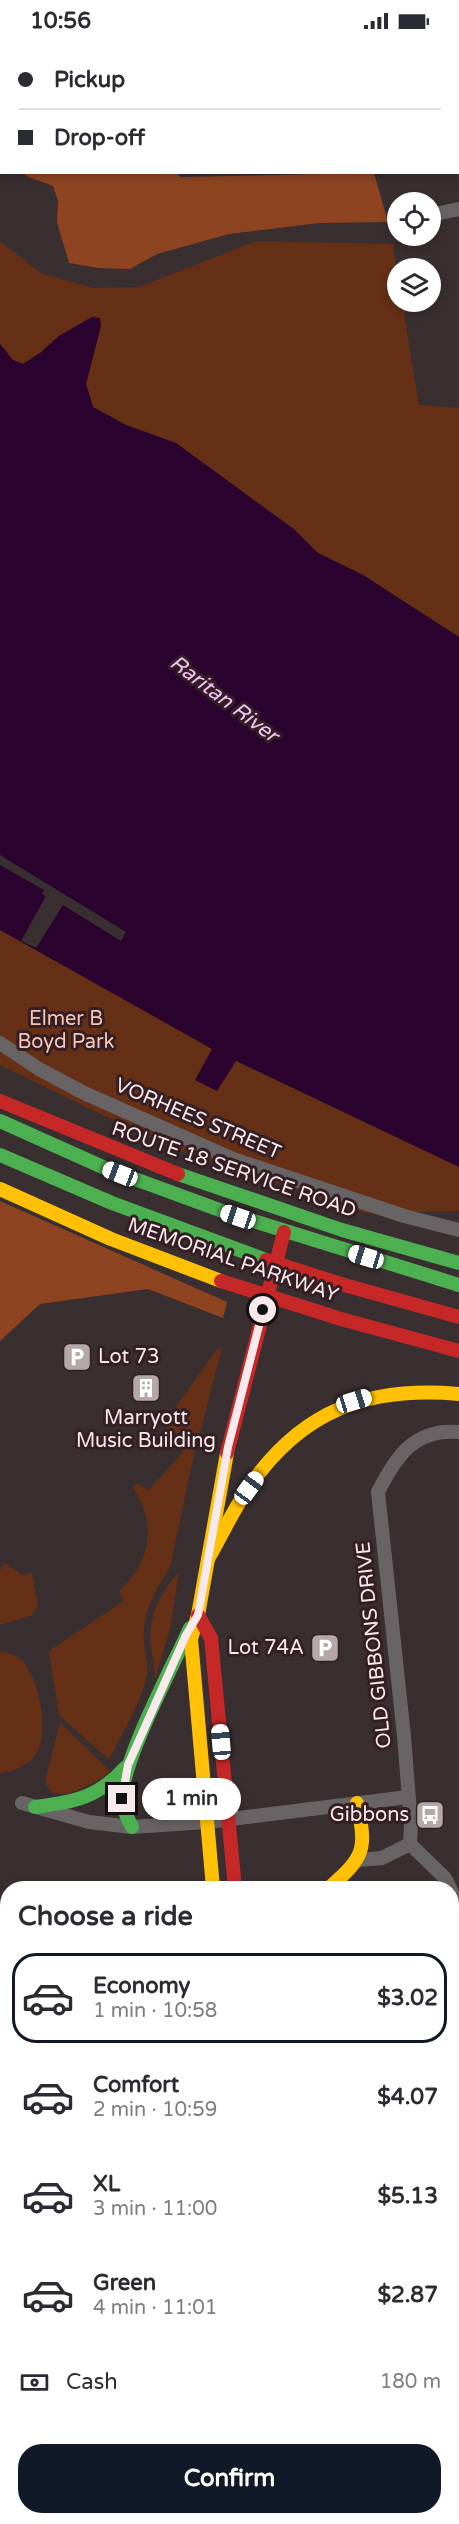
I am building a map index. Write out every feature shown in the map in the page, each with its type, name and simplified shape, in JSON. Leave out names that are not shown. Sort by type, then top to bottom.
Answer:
[{"type":"main road","name":"ROUTE 18 SERVICE ROAD","points":[[0,1101],[95,1143],[184,1177],[352,1233],[459,1263]]},
{"type":"main road","points":[[0,1121],[105,1168],[282,1236],[459,1285]]},
{"type":"main road","name":"MEMORIAL PARKWAY","points":[[0,1155],[101,1199],[246,1254],[459,1317]]},
{"type":"main road","name":"MEMORIAL PARKWAY","points":[[0,1189],[43,1210],[179,1265],[366,1326],[459,1351]]},
{"type":"main road","points":[[0,1195],[43,1210]]},
{"type":"main road","points":[[212,1881],[191,1639],[198,1615],[228,1447],[282,1236]]},
{"type":"main road","points":[[208,1559],[244,1495],[270,1460],[289,1441],[320,1418],[354,1401],[388,1393],[420,1390],[459,1394]]},
{"type":"main road","points":[[132,1827],[125,1813],[122,1799],[128,1765],[186,1635],[198,1615]]},
{"type":"main road","points":[[198,1615],[211,1638],[234,1881]]},
{"type":"main road","points":[[29,1805],[71,1802],[95,1796],[110,1785],[128,1765]]},
{"type":"main road","points":[[336,1881],[359,1860],[365,1847],[357,1803]]},
{"type":"street","points":[[441,213],[459,209]]},
{"type":"street","name":"VORHEES STREET","points":[[0,1043],[39,1069],[84,1093],[233,1159],[404,1216],[459,1230]]},
{"type":"street","name":"OLD GIBBONS DRIVE","points":[[410,1844],[404,1736],[378,1492],[391,1467],[408,1445],[443,1430],[459,1432]]},
{"type":"street","points":[[29,1805],[89,1822],[132,1827],[227,1820],[408,1797]]},
{"type":"street","points":[[359,1860],[382,1858],[410,1844],[446,1881]]},
{"type":"green space","points":[[0,241],[41,273],[93,288],[139,287],[256,241],[387,244],[387,246],[393,246],[395,258],[387,258],[387,312],[404,312],[419,405],[459,408],[459,637],[363,575],[318,553],[295,530],[176,443],[126,425],[93,407],[86,384],[92,357],[92,317],[59,336],[23,364],[13,360],[0,344]]},
{"type":"green space","name":"Elmer B Boyd Park","points":[[0,930],[459,1156],[459,1211],[366,1213],[164,1145],[0,1065]]},
{"type":"green space","points":[[222,1348],[191,1468],[170,1568],[154,1594],[147,1612],[144,1631],[147,1662],[145,1684],[109,1760],[59,1715],[49,1651],[124,1601],[119,1591],[139,1566],[147,1546],[148,1535],[144,1510],[133,1487],[137,1484],[149,1490],[183,1452],[171,1441],[175,1435],[163,1425],[217,1349]]},
{"type":"green space","points":[[5,1563],[22,1575],[32,1573],[38,1606],[31,1616],[0,1624],[0,1570]]},
{"type":"green space","points":[[179,1572],[170,1629],[154,1682],[151,1624],[161,1597]]},
{"type":"green space","points":[[0,1651],[18,1657],[32,1675],[40,1703],[42,1732],[40,1744],[33,1758],[20,1767],[0,1773]]},
{"type":"green space","points":[[60,1723],[110,1771],[85,1787],[63,1794],[54,1793],[48,1788],[46,1777]]},
{"type":"shaded area","points":[[25,174],[177,174],[181,177],[374,174],[387,222],[319,223],[229,234],[157,254],[130,269],[98,268],[69,263],[57,222],[58,201],[53,186]]},
{"type":"shaded area","points":[[0,1201],[227,1302],[223,1318],[148,1289],[40,1304],[0,1341]]},
{"type":"water","name":"Raritan River","points":[[92,317],[100,318],[101,326],[86,384],[93,407],[126,425],[176,443],[295,530],[318,553],[363,575],[459,637],[459,1167],[236,1061],[217,1091],[195,1080],[212,1049],[0,930],[0,344],[13,360],[23,364],[59,336]]},
{"type":"pier","points":[[0,855],[126,932],[121,941],[63,905],[36,948],[21,941],[46,896],[42,894],[44,890],[0,865]]},
{"type":"traffic: fast","points":[[0,1121],[105,1168],[225,1212],[459,1285]]},
{"type":"traffic: fast","points":[[0,1155],[112,1203],[266,1260]]},
{"type":"traffic: fast","points":[[178,1174],[342,1230],[459,1263]]},
{"type":"traffic: fast","points":[[132,1827],[122,1801],[123,1785],[129,1764],[149,1715],[190,1628]]},
{"type":"traffic: fast","points":[[35,1807],[85,1797],[105,1786],[126,1767]]},
{"type":"traffic: slow","points":[[0,1189],[111,1239],[221,1281]]},
{"type":"traffic: slow","points":[[208,1559],[249,1487],[291,1439],[315,1422],[340,1409],[395,1394],[459,1394]]},
{"type":"traffic: slow","points":[[212,1881],[191,1639],[198,1615],[227,1453]]},
{"type":"traffic: slow","points":[[336,1881],[350,1868],[360,1851],[362,1832],[357,1803]]},
{"type":"traffic: jam","points":[[0,1101],[178,1174]]},
{"type":"traffic: jam","points":[[227,1453],[284,1232]]},
{"type":"traffic: jam","points":[[266,1260],[459,1317]]},
{"type":"traffic: jam","points":[[221,1281],[341,1319],[459,1351]]},
{"type":"traffic: jam","points":[[198,1615],[211,1638],[234,1881]]},
{"type":"place","name":"Lot 73","points":[[77,1357]]},
{"type":"place","name":"Marryott Music Building","points":[[146,1388]]},
{"type":"place","name":"Lot 74A","points":[[325,1648]]},
{"type":"place","name":"Gibbons","points":[[430,1815]]},
{"type":"route","points":[[122,1799],[128,1765],[186,1635],[198,1615],[228,1447],[263,1310]]}]
